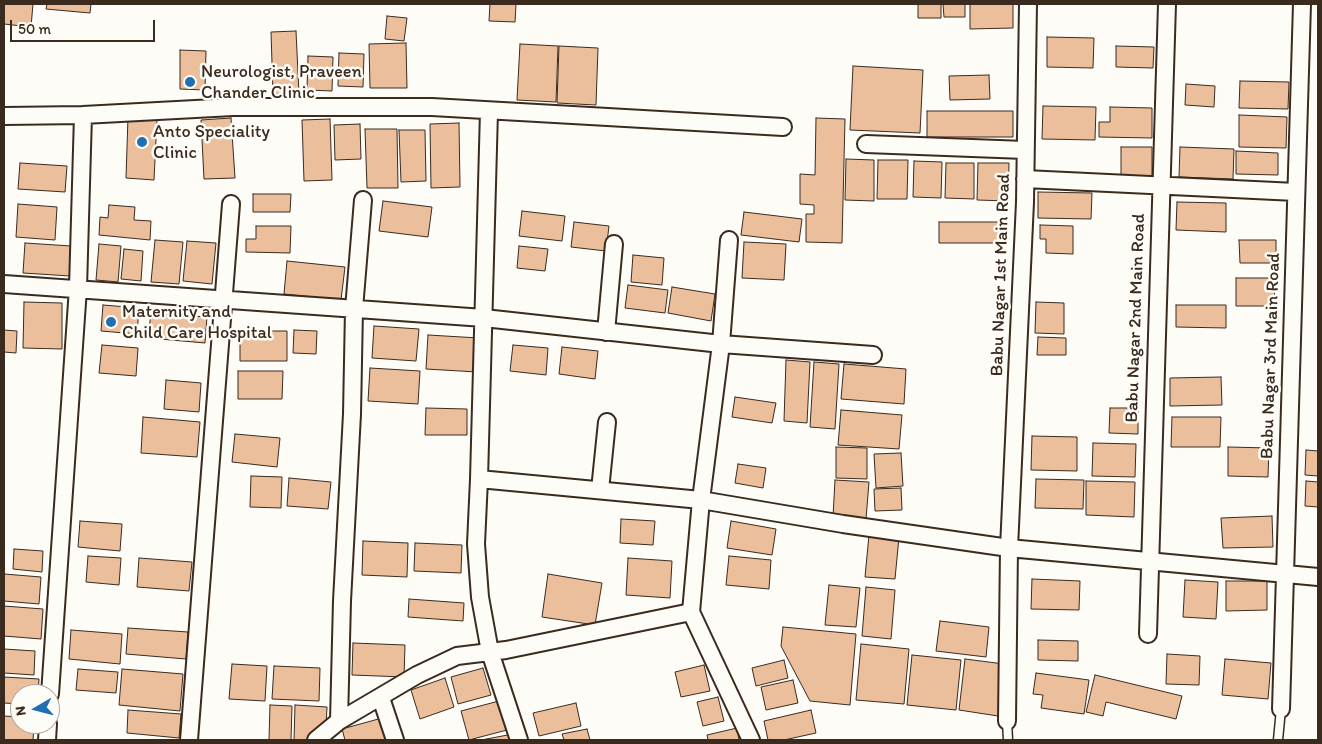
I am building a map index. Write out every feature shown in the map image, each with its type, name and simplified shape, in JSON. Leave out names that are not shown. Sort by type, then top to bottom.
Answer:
[{"type":"street","name":"Babu Nagar 1st Main Road","points":[[1008,721],[1009,548],[1025,179],[1028,4]]},
{"type":"street","name":"Babu Nagar 2nd Main Road","points":[[1148,634],[1167,4]]},
{"type":"street","name":"Babu Nagar 3rd Main Road","points":[[1281,710],[1302,4]]},
{"type":"street","points":[[4,116],[83,115],[233,107],[432,108],[783,126]]},
{"type":"street","points":[[489,111],[480,479],[476,544],[480,597],[490,652],[520,740]]},
{"type":"street","points":[[51,684],[78,288],[83,115]]},
{"type":"street","points":[[866,144],[1026,150]]},
{"type":"street","points":[[1025,179],[1296,192]]},
{"type":"street","points":[[339,721],[342,601],[352,414],[354,309],[363,200]]},
{"type":"street","points":[[189,740],[231,204]]},
{"type":"street","points":[[729,240],[721,344],[701,500],[691,612],[751,740]]},
{"type":"street","points":[[606,332],[614,244]]},
{"type":"street","points":[[4,284],[484,318],[721,344],[873,355]]},
{"type":"street","points":[[600,490],[607,422]]},
{"type":"street","points":[[480,479],[701,500],[843,524],[1009,548],[1318,577]]},
{"type":"street","points":[[316,740],[339,721],[381,698],[416,675],[457,656],[490,652],[691,612]]},
{"type":"street","points":[[381,698],[395,740]]},
{"type":"lane","points":[[1278,740],[1281,710]]},
{"type":"lane","points":[[1008,721],[1008,740]]},
{"type":"building","points":[[4,4],[33,4],[31,27],[4,24]]},
{"type":"building","points":[[47,4],[91,4],[90,13],[46,9]]},
{"type":"building","points":[[490,4],[516,4],[515,22],[489,21]]},
{"type":"building","points":[[918,4],[941,4],[941,18],[918,18]]},
{"type":"building","points":[[943,4],[965,4],[965,17],[944,17]]},
{"type":"building","points":[[970,4],[1013,4],[1013,28],[970,29]]},
{"type":"building","points":[[387,16],[407,18],[404,41],[385,39]]},
{"type":"building","points":[[296,31],[299,94],[273,94],[271,32]]},
{"type":"building","points":[[1047,37],[1094,38],[1093,68],[1047,67]]},
{"type":"building","points":[[406,43],[407,88],[370,88],[369,44]]},
{"type":"building","points":[[520,44],[558,46],[556,102],[517,100]]},
{"type":"building","points":[[559,46],[598,48],[596,105],[557,103]]},
{"type":"building","points":[[1116,46],[1154,47],[1153,68],[1116,67]]},
{"type":"building","points":[[180,50],[206,51],[205,90],[180,89]]},
{"type":"building","points":[[339,53],[364,54],[363,87],[338,86]]},
{"type":"building","points":[[308,56],[333,57],[332,91],[307,90]]},
{"type":"building","points":[[853,66],[923,70],[920,133],[850,130]]},
{"type":"building","points":[[989,75],[990,99],[950,100],[949,76]]},
{"type":"building","points":[[1240,81],[1289,82],[1288,109],[1239,108]]},
{"type":"building","points":[[1186,84],[1215,86],[1214,107],[1185,105]]},
{"type":"building","points":[[1043,106],[1096,107],[1095,140],[1042,139]]},
{"type":"building","points":[[1110,107],[1152,108],[1152,138],[1099,137],[1099,122],[1110,122]]},
{"type":"building","points":[[927,111],[1013,111],[1013,137],[927,137]]},
{"type":"building","points":[[1239,115],[1287,117],[1286,148],[1239,147]]},
{"type":"building","points":[[128,117],[157,119],[154,180],[126,178]]},
{"type":"building","points":[[231,118],[235,178],[204,179],[201,120]]},
{"type":"building","points":[[816,118],[845,119],[842,243],[806,242],[806,214],[814,214],[814,205],[800,204],[800,174],[815,175]]},
{"type":"building","points":[[330,119],[332,180],[304,181],[302,120]]},
{"type":"building","points":[[459,123],[460,187],[431,188],[430,124]]},
{"type":"building","points":[[360,124],[361,159],[335,160],[334,125]]},
{"type":"building","points":[[365,129],[397,129],[398,188],[367,188]]},
{"type":"building","points":[[399,130],[425,130],[426,181],[401,182]]},
{"type":"building","points":[[1121,147],[1152,147],[1152,180],[1121,179]]},
{"type":"building","points":[[1180,147],[1234,149],[1233,179],[1179,177]]},
{"type":"building","points":[[1236,151],[1278,153],[1278,175],[1236,174]]},
{"type":"building","points":[[846,159],[874,160],[874,201],[845,200]]},
{"type":"building","points":[[878,160],[908,160],[907,199],[877,199]]},
{"type":"building","points":[[914,161],[942,162],[941,198],[913,197]]},
{"type":"building","points":[[20,163],[67,166],[65,192],[18,189]]},
{"type":"building","points":[[946,163],[974,163],[974,199],[945,198]]},
{"type":"building","points":[[978,163],[1009,163],[1008,201],[977,200]]},
{"type":"building","points":[[1038,192],[1092,193],[1091,219],[1038,218]]},
{"type":"building","points":[[253,194],[291,194],[290,212],[253,212]]},
{"type":"building","points":[[383,201],[432,207],[428,237],[379,231]]},
{"type":"building","points":[[1177,202],[1226,203],[1226,232],[1176,230]]},
{"type":"building","points":[[18,204],[57,207],[55,240],[16,237]]},
{"type":"building","points":[[109,205],[135,207],[134,220],[151,221],[150,240],[99,235],[100,217],[108,218]]},
{"type":"building","points":[[522,211],[565,216],[562,241],[519,236]]},
{"type":"building","points":[[744,212],[802,219],[799,242],[741,235]]},
{"type":"building","points":[[574,222],[609,226],[606,251],[571,247]]},
{"type":"building","points":[[939,222],[1003,222],[1003,243],[939,243]]},
{"type":"building","points":[[1040,225],[1073,226],[1073,254],[1046,253],[1046,239],[1040,239]]},
{"type":"building","points":[[256,226],[291,226],[290,253],[246,252],[246,239],[256,239]]},
{"type":"building","points":[[155,240],[183,242],[179,284],[151,282]]},
{"type":"building","points":[[1239,240],[1276,240],[1276,263],[1240,263]]},
{"type":"building","points":[[187,241],[216,243],[212,284],[183,281]]},
{"type":"building","points":[[744,242],[786,244],[784,280],[742,278]]},
{"type":"building","points":[[25,243],[71,246],[70,276],[23,273]]},
{"type":"building","points":[[99,244],[121,246],[118,282],[96,280]]},
{"type":"building","points":[[519,246],[548,249],[545,271],[517,268]]},
{"type":"building","points":[[124,249],[143,251],[141,281],[121,279]]},
{"type":"building","points":[[633,255],[664,258],[662,285],[631,282]]},
{"type":"building","points":[[287,261],[345,267],[341,300],[284,294]]},
{"type":"building","points":[[1236,278],[1275,278],[1274,306],[1236,306]]},
{"type":"building","points":[[628,285],[668,290],[665,313],[625,308]]},
{"type":"building","points":[[672,287],[715,294],[711,321],[668,313]]},
{"type":"building","points":[[24,302],[62,303],[62,349],[23,348]]},
{"type":"building","points":[[1036,302],[1064,303],[1064,334],[1035,333]]},
{"type":"building","points":[[103,305],[139,308],[137,334],[101,331]]},
{"type":"building","points":[[1176,305],[1226,305],[1226,328],[1176,327]]},
{"type":"building","points":[[151,313],[207,317],[205,343],[148,338]]},
{"type":"building","points":[[374,326],[419,329],[416,361],[372,358]]},
{"type":"building","points":[[4,330],[17,331],[16,353],[4,352]]},
{"type":"building","points":[[294,330],[317,331],[316,354],[293,353]]},
{"type":"building","points":[[240,331],[287,331],[287,361],[240,361]]},
{"type":"building","points":[[428,335],[479,338],[477,372],[426,369]]},
{"type":"building","points":[[1038,337],[1066,338],[1066,355],[1037,355]]},
{"type":"building","points":[[102,345],[138,348],[136,376],[99,373]]},
{"type":"building","points":[[513,345],[548,348],[546,375],[510,371]]},
{"type":"building","points":[[562,347],[598,351],[595,379],[559,374]]},
{"type":"building","points":[[786,360],[810,362],[807,423],[784,421]]},
{"type":"building","points":[[814,362],[839,364],[835,429],[810,427]]},
{"type":"building","points":[[844,364],[906,369],[904,404],[841,399]]},
{"type":"building","points":[[370,368],[420,371],[418,404],[368,401]]},
{"type":"building","points":[[238,371],[283,371],[282,399],[238,399]]},
{"type":"building","points":[[1221,377],[1222,405],[1170,406],[1170,378]]},
{"type":"building","points":[[166,380],[201,383],[199,412],[164,409]]},
{"type":"building","points":[[735,397],[776,403],[772,423],[732,417]]},
{"type":"building","points":[[426,408],[467,409],[467,435],[425,435]]},
{"type":"building","points":[[1110,408],[1138,408],[1138,434],[1109,433]]},
{"type":"building","points":[[841,410],[902,415],[899,449],[838,445]]},
{"type":"building","points":[[143,417],[200,422],[197,457],[141,453]]},
{"type":"building","points":[[1172,417],[1221,417],[1220,447],[1171,447]]},
{"type":"building","points":[[235,434],[280,438],[277,467],[232,462]]},
{"type":"building","points":[[1032,436],[1077,437],[1077,471],[1031,470]]},
{"type":"building","points":[[1093,443],[1136,444],[1135,477],[1092,476]]},
{"type":"building","points":[[836,447],[867,448],[867,479],[836,478]]},
{"type":"building","points":[[1228,447],[1269,448],[1268,477],[1228,476]]},
{"type":"building","points":[[1306,450],[1318,451],[1318,476],[1305,475]]},
{"type":"building","points":[[901,453],[903,486],[876,488],[874,454]]},
{"type":"building","points":[[738,464],[766,468],[763,488],[735,483]]},
{"type":"building","points":[[251,476],[282,477],[281,508],[250,507]]},
{"type":"building","points":[[289,478],[331,482],[328,509],[287,506]]},
{"type":"building","points":[[1036,479],[1084,480],[1083,509],[1035,508]]},
{"type":"building","points":[[835,480],[869,482],[866,519],[833,517]]},
{"type":"building","points":[[1086,481],[1135,482],[1134,517],[1086,515]]},
{"type":"building","points":[[1306,481],[1318,482],[1318,507],[1305,506]]},
{"type":"building","points":[[901,488],[902,510],[875,511],[874,489]]},
{"type":"building","points":[[1272,516],[1273,547],[1223,548],[1221,518]]},
{"type":"building","points":[[621,519],[655,521],[653,545],[620,543]]},
{"type":"building","points":[[80,521],[122,524],[120,551],[78,547]]},
{"type":"building","points":[[731,521],[776,529],[772,555],[727,548]]},
{"type":"building","points":[[869,535],[899,537],[895,579],[865,577]]},
{"type":"building","points":[[363,541],[408,543],[407,577],[362,575]]},
{"type":"building","points":[[415,543],[462,545],[461,573],[414,571]]},
{"type":"building","points":[[14,549],[43,551],[42,572],[13,569]]},
{"type":"building","points":[[88,556],[121,558],[119,585],[86,582]]},
{"type":"building","points":[[729,556],[771,560],[769,589],[726,585]]},
{"type":"building","points":[[139,558],[192,562],[189,591],[137,587]]},
{"type":"building","points":[[628,558],[672,561],[670,598],[626,595]]},
{"type":"building","points":[[4,574],[41,577],[39,604],[4,601]]},
{"type":"building","points":[[548,574],[602,583],[595,625],[542,617]]},
{"type":"building","points":[[1032,579],[1080,581],[1079,610],[1031,609]]},
{"type":"building","points":[[1185,580],[1218,582],[1216,619],[1183,617]]},
{"type":"building","points":[[1226,581],[1267,581],[1267,610],[1226,611]]},
{"type":"building","points":[[829,585],[860,588],[856,627],[825,625]]},
{"type":"building","points":[[866,587],[895,590],[891,639],[862,636]]},
{"type":"building","points":[[409,599],[464,603],[463,621],[408,617]]},
{"type":"building","points":[[4,606],[43,609],[41,639],[4,636]]},
{"type":"building","points":[[940,621],[989,627],[986,657],[936,651]]},
{"type":"building","points":[[783,627],[856,634],[850,705],[810,701],[781,646]]},
{"type":"building","points":[[128,628],[188,632],[186,659],[126,654]]},
{"type":"building","points":[[71,630],[122,634],[120,664],[69,659]]},
{"type":"building","points":[[1038,640],[1078,641],[1078,661],[1038,660]]},
{"type":"building","points":[[353,643],[405,645],[404,677],[352,675]]},
{"type":"building","points":[[861,644],[909,649],[904,704],[856,700]]},
{"type":"building","points":[[4,649],[35,651],[34,675],[4,673]]},
{"type":"building","points":[[1167,654],[1200,656],[1199,685],[1166,684]]},
{"type":"building","points":[[912,655],[961,660],[956,710],[907,705]]},
{"type":"building","points":[[965,659],[1004,664],[998,716],[959,710]]},
{"type":"building","points":[[1225,659],[1271,663],[1268,699],[1222,695]]},
{"type":"building","points":[[784,660],[788,678],[756,686],[752,668]]},
{"type":"building","points":[[232,664],[267,666],[265,701],[229,699]]},
{"type":"building","points":[[704,665],[710,691],[681,697],[675,672]]},
{"type":"building","points":[[274,666],[320,668],[319,701],[272,699]]},
{"type":"building","points":[[483,668],[491,695],[458,704],[451,677]]},
{"type":"building","points":[[78,669],[118,672],[116,693],[76,690]]},
{"type":"building","points":[[122,669],[183,674],[180,711],[119,705]]},
{"type":"building","points":[[1036,673],[1089,680],[1084,714],[1041,708],[1043,695],[1033,694]]},
{"type":"building","points":[[1095,675],[1182,696],[1176,719],[1106,702],[1103,716],[1086,712]]},
{"type":"building","points":[[4,677],[39,679],[39,684],[10,684],[10,703],[4,703]]},
{"type":"building","points":[[445,678],[454,707],[420,719],[411,690]]},
{"type":"building","points":[[793,680],[798,703],[766,710],[761,687]]},
{"type":"building","points":[[718,697],[724,721],[703,726],[697,702]]},
{"type":"building","points":[[499,701],[507,730],[469,740],[461,711]]},
{"type":"building","points":[[576,703],[581,726],[539,736],[533,713]]},
{"type":"building","points":[[270,705],[292,706],[291,740],[269,740]]},
{"type":"building","points":[[295,705],[327,707],[326,726],[306,740],[294,740]]},
{"type":"building","points":[[128,710],[181,714],[179,738],[127,733]]},
{"type":"building","points":[[811,710],[816,733],[784,740],[768,740],[764,721]]},
{"type":"building","points":[[4,716],[10,716],[10,734],[33,734],[33,740],[4,740]]},
{"type":"building","points":[[382,718],[388,740],[345,740],[342,729]]},
{"type":"building","points":[[737,728],[739,740],[708,740],[707,735]]},
{"type":"building","points":[[587,729],[590,740],[564,740],[562,734]]},
{"type":"building","points":[[513,734],[514,740],[481,740]]},
{"type":"place","name":"Neurologist, Praveen Chander Clinic","points":[[190,82]]},
{"type":"place","name":"Anto Speciality Clinic","points":[[142,142]]},
{"type":"place","name":"Maternity and Child Care Hospital","points":[[111,322]]}]
